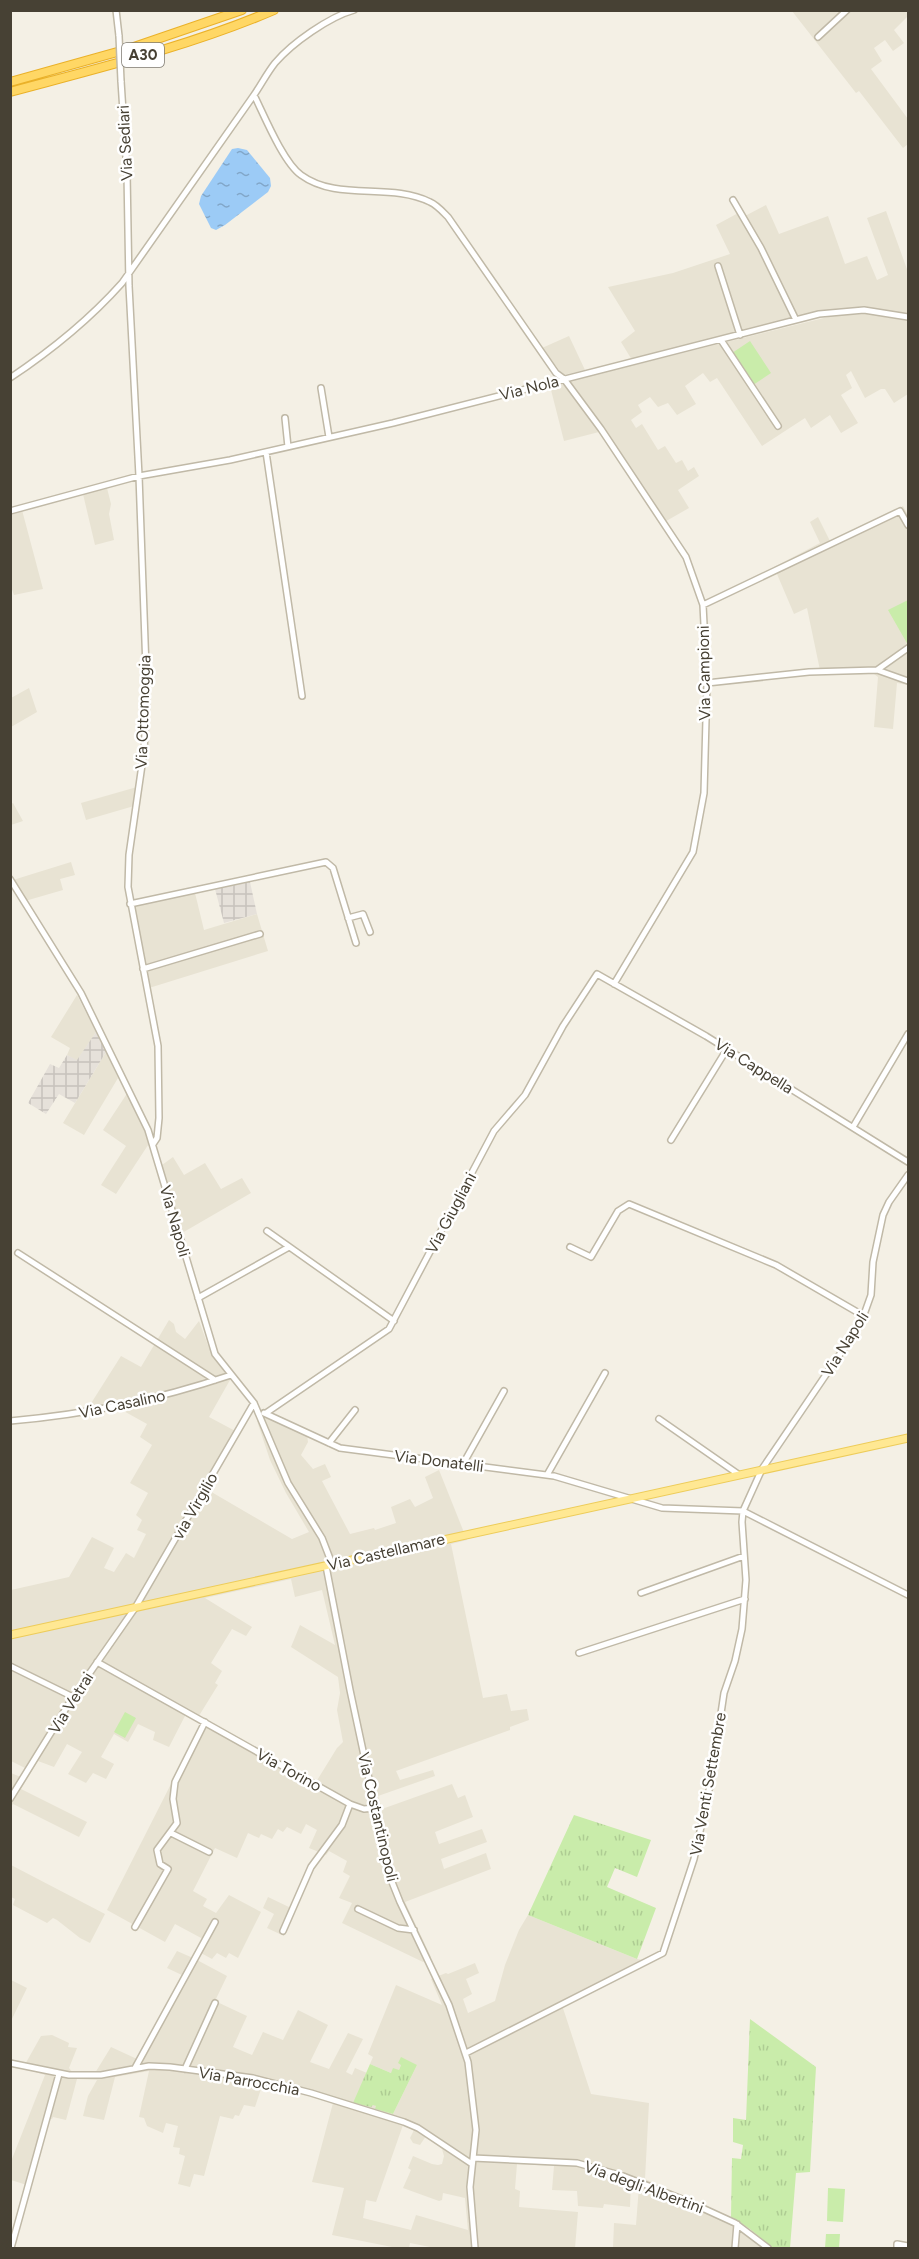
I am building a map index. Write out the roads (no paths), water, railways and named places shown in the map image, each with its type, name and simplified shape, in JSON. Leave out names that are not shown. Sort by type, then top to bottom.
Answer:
[{"type":"highway","name":"A30","points":[[10,82],[128,49],[242,10]]},
{"type":"highway","name":"A30","points":[[10,93],[243,24],[274,10]]},
{"type":"main road","name":"Via Castellamare","points":[[10,1635],[909,1438]]},
{"type":"street","name":"Via Sediari","points":[[116,10],[127,173],[129,275]]},
{"type":"street","points":[[10,378],[64,340],[99,308],[129,275],[278,61],[329,20],[354,10]]},
{"type":"street","points":[[818,37],[847,10]]},
{"type":"street","name":"Via Campioni","points":[[254,95],[284,153],[299,174],[326,188],[408,195],[431,202],[448,217],[556,374],[564,379],[601,429],[686,557],[703,606],[707,683],[704,793],[693,852],[614,984]]},
{"type":"street","points":[[733,200],[761,248],[796,320]]},
{"type":"street","points":[[717,266],[740,335]]},
{"type":"street","name":"Via Ottomoggia","points":[[129,275],[140,476],[147,696],[144,751],[128,868],[130,904],[158,1046],[159,1118],[157,1138],[153,1144]]},
{"type":"street","name":"Via Nola","points":[[10,511],[140,476],[288,447],[819,314],[851,310],[909,317]]},
{"type":"street","points":[[721,340],[778,426]]},
{"type":"street","points":[[321,388],[329,437]]},
{"type":"street","points":[[285,418],[288,447]]},
{"type":"street","points":[[266,452],[302,696]]},
{"type":"street","points":[[703,606],[900,511],[909,525]]},
{"type":"street","points":[[877,670],[909,648]]},
{"type":"street","points":[[707,683],[809,672],[877,670],[909,681]]},
{"type":"street","points":[[130,904],[326,862],[333,868],[356,943]]},
{"type":"street","name":"Via Napoli","points":[[10,879],[81,993],[137,1106],[153,1144],[215,1354],[254,1403],[288,1483],[322,1538],[329,1565]]},
{"type":"street","points":[[348,918],[363,914],[370,932]]},
{"type":"street","points":[[143,969],[260,934]]},
{"type":"street","name":"Via Cappella","points":[[597,974],[727,1049],[909,1162]]},
{"type":"street","name":"Via Giugliani","points":[[266,1413],[388,1329],[494,1131],[525,1095],[563,1026],[597,974]]},
{"type":"street","points":[[853,1127],[909,1034]]},
{"type":"street","points":[[671,1140],[727,1049]]},
{"type":"street","name":"Via Napoli","points":[[762,1469],[864,1316],[872,1295],[873,1262],[883,1215],[889,1202],[909,1175]]},
{"type":"street","points":[[570,1247],[591,1257],[618,1211],[629,1204],[776,1265],[864,1316]]},
{"type":"street","points":[[267,1232],[394,1321]]},
{"type":"street","points":[[198,1298],[289,1247]]},
{"type":"street","points":[[18,1253],[215,1380]]},
{"type":"street","points":[[547,1475],[605,1373]]},
{"type":"street","name":"Via Casalino","points":[[10,1421],[62,1417],[110,1408],[186,1390],[231,1375]]},
{"type":"street","points":[[463,1464],[504,1391]]},
{"type":"street","name":"via Virgilio","points":[[135,1608],[254,1403]]},
{"type":"street","name":"Via Donatelli","points":[[257,1409],[340,1448],[547,1475],[662,1508],[743,1511]]},
{"type":"street","points":[[329,1443],[355,1410]]},
{"type":"street","points":[[659,1419],[738,1474]]},
{"type":"street","name":"Via Venti Settembre","points":[[466,2053],[663,1953],[694,1859],[701,1830],[711,1781],[719,1719],[724,1693],[735,1661],[745,1599],[743,1511],[762,1469]]},
{"type":"street","points":[[743,1511],[909,1595]]},
{"type":"street","points":[[641,1593],[744,1556]]},
{"type":"street","name":"Via Costantinopoli","points":[[329,1565],[350,1690],[390,1877],[446,1996],[466,2053],[472,2082],[476,2130],[470,2199],[475,2248]]},
{"type":"street","points":[[579,1653],[745,1599]]},
{"type":"street","name":"Via Vetrai","points":[[10,1799],[73,1697],[135,1608]]},
{"type":"street","name":"Via Torino","points":[[97,1662],[350,1804],[364,1809],[375,1808]]},
{"type":"street","points":[[10,1666],[73,1697]]},
{"type":"street","points":[[135,1927],[168,1869],[160,1864],[157,1850],[177,1823],[173,1799],[175,1782],[205,1722]]},
{"type":"street","points":[[283,1931],[311,1867],[342,1825],[350,1804]]},
{"type":"street","points":[[171,1833],[209,1852]]},
{"type":"street","points":[[358,1909],[398,1928],[414,1930]]},
{"type":"street","points":[[135,2068],[215,1922]]},
{"type":"street","points":[[185,2069],[215,2003]]},
{"type":"street","name":"Via Parrocchia","points":[[10,2063],[59,2074],[87,2076],[149,2066],[185,2069],[276,2083],[393,2117],[418,2128],[473,2161]]},
{"type":"street","points":[[11,2248],[12,2237],[59,2074]]},
{"type":"street","name":"Via degli Albertini","points":[[473,2161],[577,2163],[623,2176],[737,2224],[768,2248]]},
{"type":"street","points":[[735,2248],[737,2224]]},
{"type":"street","points":[[897,2248],[897,2244],[909,2246]]},
{"type":"water","points":[[232,149],[247,150],[270,178],[271,186],[268,192],[216,230],[211,228],[199,204],[201,196]]}]
